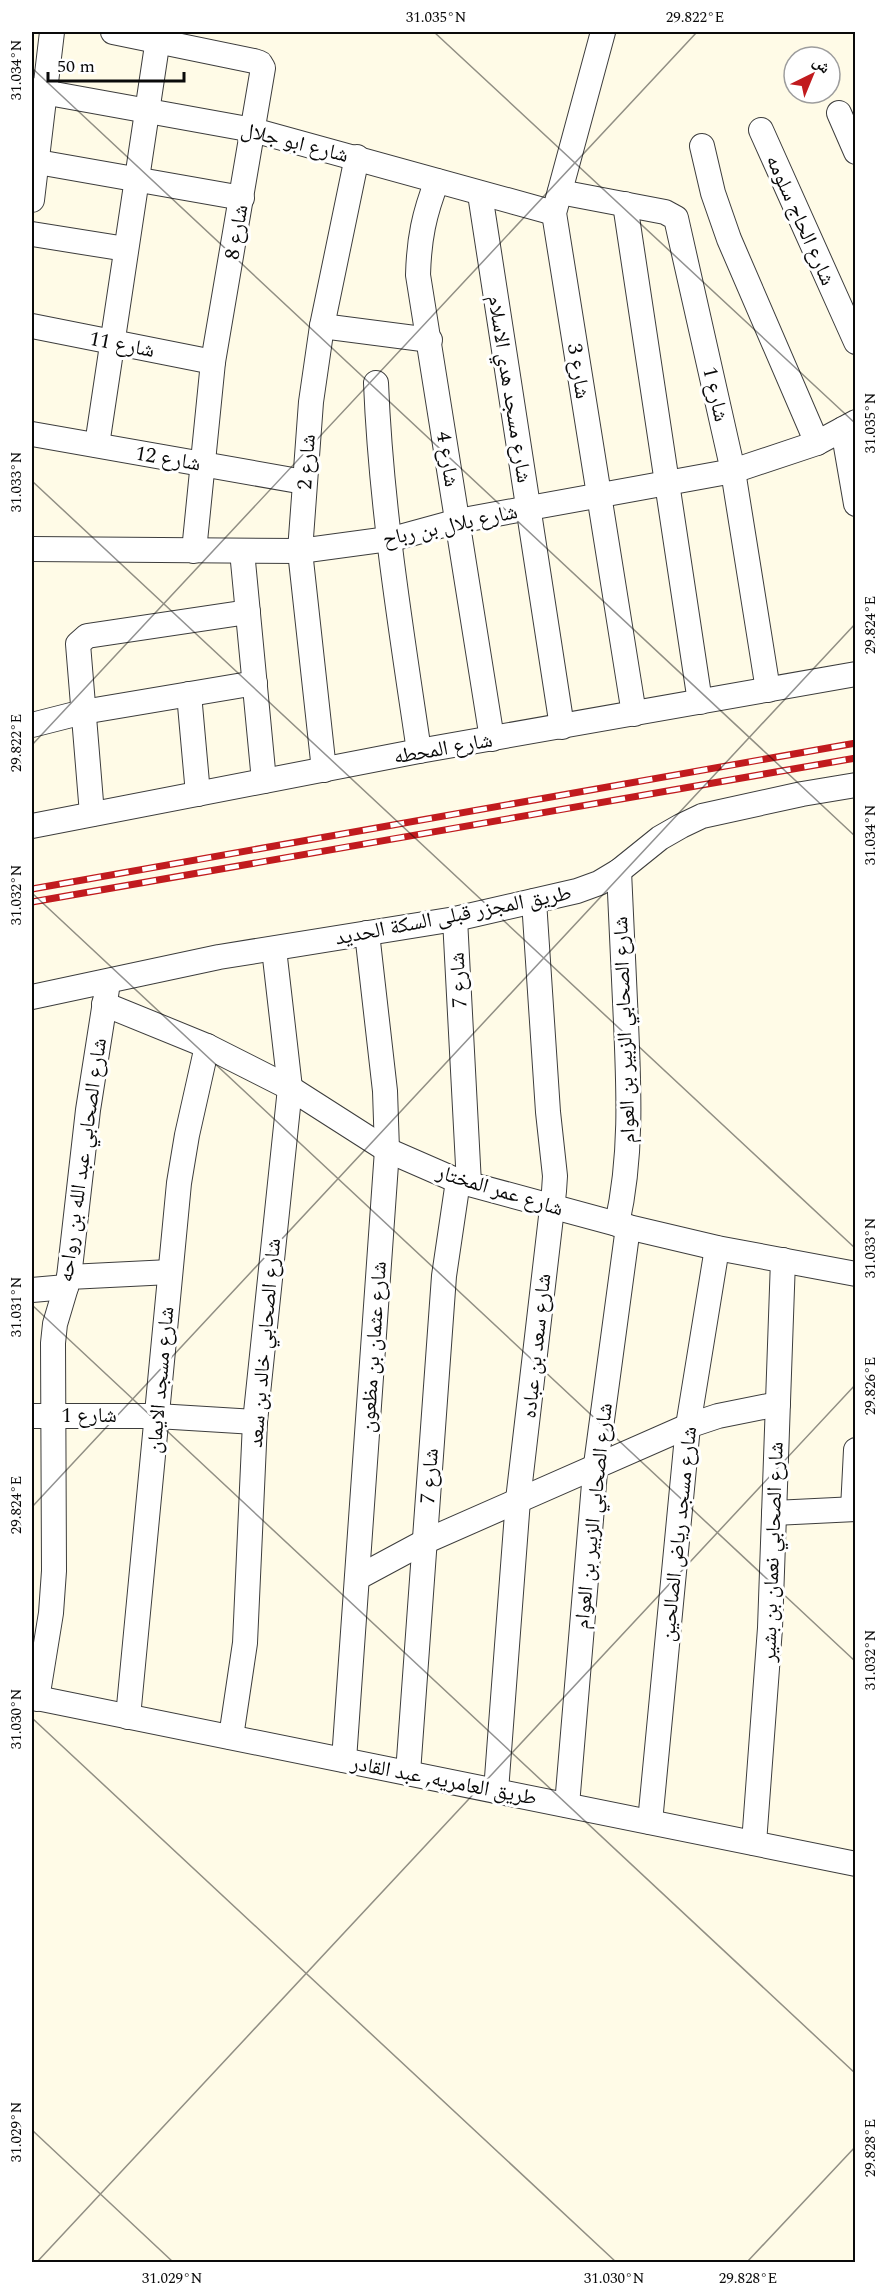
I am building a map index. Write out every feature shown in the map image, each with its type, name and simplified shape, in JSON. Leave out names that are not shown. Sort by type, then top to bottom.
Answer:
[{"type":"street","name":"شارع 8","points":[[113,32],[158,36],[260,63],[263,68],[213,362],[194,551]]},
{"type":"street","name":"شارع 3","points":[[603,32],[557,202],[633,714]]},
{"type":"street","points":[[32,200],[38,91],[45,35]]},
{"type":"street","points":[[97,445],[158,36]]},
{"type":"street","name":"شارع ابو جلال","points":[[38,91],[253,130],[357,157],[480,194],[557,202]]},
{"type":"street","points":[[838,113],[855,152]]},
{"type":"street","name":"شارع الحاج سلومه","points":[[761,130],[855,342]]},
{"type":"street","points":[[702,146],[713,193],[729,239],[817,443]]},
{"type":"street","name":"شارع 2","points":[[324,770],[300,551],[311,402],[322,326],[357,157]]},
{"type":"street","points":[[34,162],[242,198]]},
{"type":"street","name":"شارع 4","points":[[437,181],[425,211],[419,243],[418,275],[492,739]]},
{"type":"street","name":"شارع مسجد هدي الاسلام","points":[[480,194],[562,727]]},
{"type":"street","name":"شارع 1","points":[[557,202],[625,204],[665,212],[676,219],[733,471],[768,690]]},
{"type":"street","points":[[625,204],[700,702]]},
{"type":"street","points":[[32,234],[126,249]]},
{"type":"street","name":"شارع 11","points":[[32,326],[213,362]]},
{"type":"street","points":[[322,326],[430,340]]},
{"type":"street","points":[[376,383],[379,446],[388,539],[419,751]]},
{"type":"street","points":[[849,426],[855,504]]},
{"type":"street","name":"شارع بلال بن رباح","points":[[32,549],[300,551],[388,539],[458,521],[733,471],[817,443],[849,426]]},
{"type":"street","name":"شارع 12","points":[[32,434],[304,482]]},
{"type":"street","points":[[242,552],[264,781]]},
{"type":"street","points":[[92,814],[76,649],[81,639],[87,636],[248,612]]},
{"type":"street","name":"شارع المحطه","points":[[32,826],[419,751],[855,674]]},
{"type":"street","points":[[32,726],[82,712],[255,683]]},
{"type":"street","points":[[189,694],[198,794]]},
{"type":"street","name":"طريق المجزر قبلى السكة الحديد","points":[[32,997],[196,961],[455,919],[577,891],[599,883],[619,871],[660,838],[702,816],[855,785]]},
{"type":"street","name":"شارع الصحابي الزبير بن العوام","points":[[567,1805],[596,1466],[627,1171],[629,1082],[619,871]]},
{"type":"street","name":"شارع سعد بن عباده","points":[[496,1791],[518,1500],[555,1176],[548,1112],[534,901]]},
{"type":"street","name":"شارع 7","points":[[408,1773],[444,1276],[464,1182],[455,919]]},
{"type":"street","name":"شارع عثمان بن مظعون","points":[[344,1760],[387,1150],[385,1091],[367,933]]},
{"type":"street","name":"شارع الصحابي خالد بن سعد","points":[[231,1737],[245,1642],[255,1422],[290,1088],[274,949]]},
{"type":"street","name":"شارع الصحابي عبد الله بن رواحه","points":[[34,1698],[50,1623],[43,1571],[42,1416],[55,1324],[68,1282],[88,1110],[109,980]]},
{"type":"street","name":"شارع عمر المختار","points":[[104,1004],[207,1046],[290,1088],[387,1150],[464,1182],[622,1226],[717,1248],[855,1274]]},
{"type":"street","name":"شارع مسجد الايمان","points":[[128,1717],[184,1154],[207,1046]]},
{"type":"street","name":"شارع مسجد رياض الصالحين","points":[[650,1822],[688,1426],[717,1248]]},
{"type":"street","name":"شارع الصحابي نعمان بن بشير","points":[[754,1843],[770,1628],[783,1260]]},
{"type":"street","points":[[32,1290],[68,1282],[171,1272]]},
{"type":"street","points":[[357,1578],[424,1542],[688,1426],[738,1411],[778,1404]]},
{"type":"street","name":"شارع 1","points":[[42,1416],[157,1416],[255,1422]]},
{"type":"street","points":[[774,1513],[854,1509],[855,1450]]},
{"type":"street","name":"طريق العامريه, عبد القادر","points":[[34,1698],[855,1864]]},
{"type":"railway","points":[[32,889],[856,743]]},
{"type":"railway","points":[[32,902],[856,758]]}]
